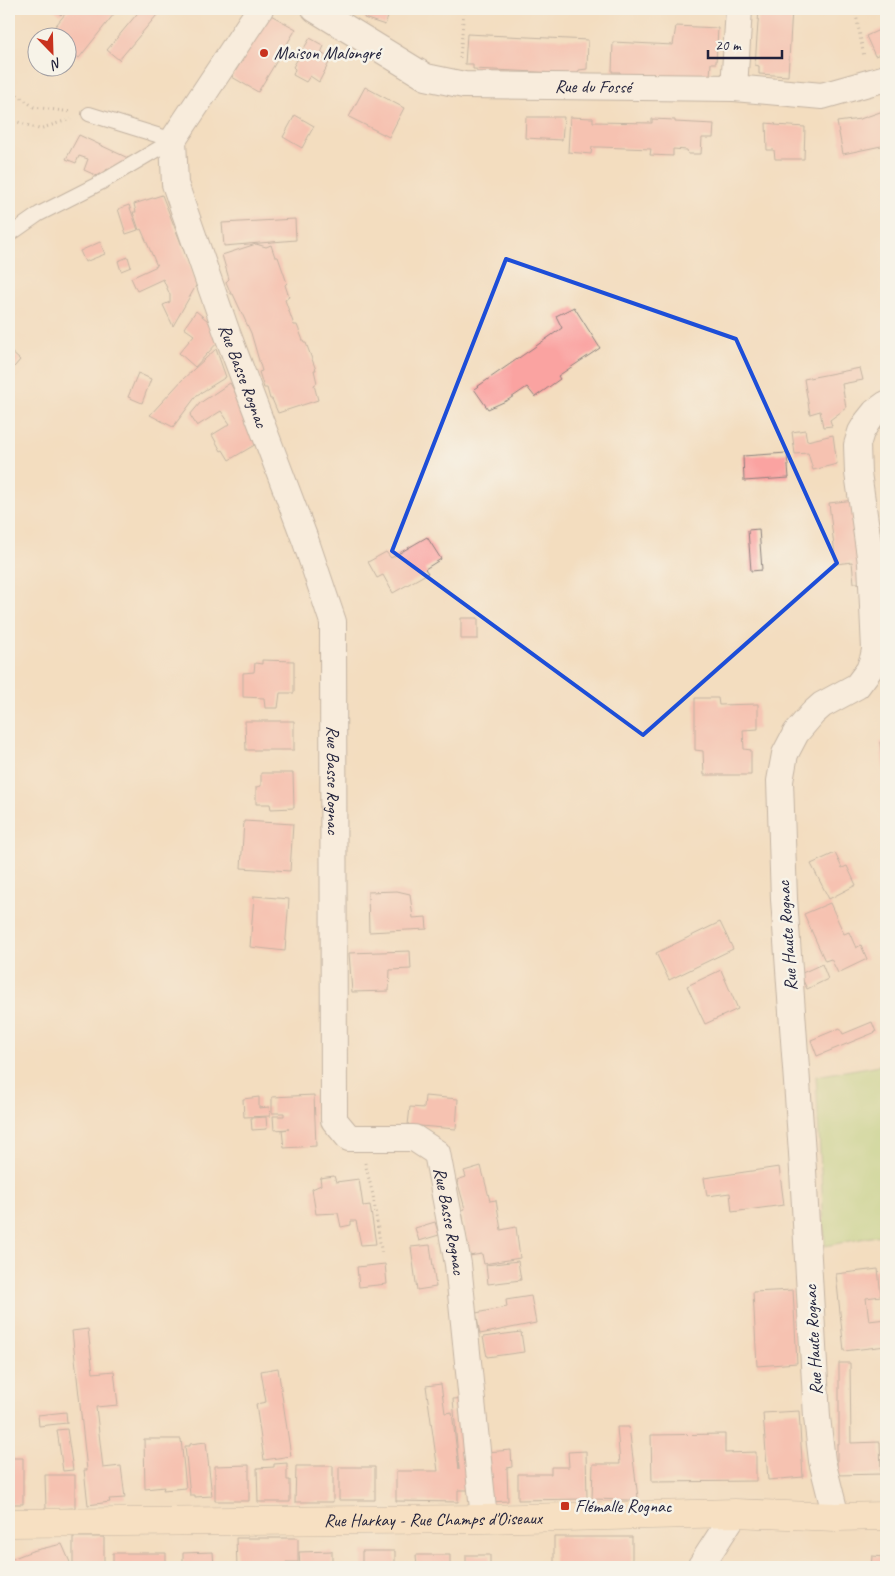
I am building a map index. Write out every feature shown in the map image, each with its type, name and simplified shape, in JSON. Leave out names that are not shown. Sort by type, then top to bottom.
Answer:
[{"type":"street","points":[[173,140],[260,9]]},
{"type":"street","name":"Rue du Fossé","points":[[315,9],[426,77],[464,85],[734,88],[822,96],[878,81]]},
{"type":"street","points":[[734,88],[739,9]]},
{"type":"street","name":"Rue Basse Rognac","points":[[173,140],[174,184],[227,334],[306,542],[333,622],[334,1120],[349,1138],[414,1138],[437,1153],[458,1264],[484,1520]]},
{"type":"street","name":"Rue Haute Rognac","points":[[836,1517],[822,1461],[817,1417],[802,1153],[784,900],[780,782],[785,754],[805,722],[822,705],[857,686],[863,679],[873,659],[871,564],[858,473],[857,445],[861,432],[874,412],[886,404]]},
{"type":"street","points":[[700,1567],[735,1513]]},
{"type":"street","name":"Rue Harkay - Rue Champs d'Oiseaux","points":[[9,1523],[484,1520],[735,1513],[836,1517],[886,1516]]},
{"type":"lane","points":[[89,114],[173,140]]},
{"type":"lane","points":[[9,235],[39,214],[102,182],[173,140]]},
{"type":"path","points":[[458,84],[464,9]]},
{"type":"path","points":[[855,9],[878,81]]},
{"type":"path","points":[[9,90],[34,107],[89,114]]},
{"type":"path","points":[[9,119],[39,129],[89,114]]},
{"type":"path","points":[[360,1138],[373,1196],[382,1256]]},
{"type":"highlighted area","points":[[506,259],[736,339],[837,563],[643,735],[392,551]]},
{"type":"green space","points":[[886,1064],[886,1234],[825,1246],[816,1076]]},
{"type":"building","points":[[53,9],[67,9],[61,15]]},
{"type":"building","points":[[69,9],[118,9],[79,58],[78,28],[54,28]]},
{"type":"building","points":[[141,9],[162,9],[119,60],[107,50]]},
{"type":"building","points":[[367,9],[391,9],[385,25],[364,18]]},
{"type":"building","points":[[759,9],[792,9],[788,76],[759,74],[759,66],[755,65]]},
{"type":"building","name":"Maison Malongré","points":[[269,14],[296,29],[258,92],[232,77]]},
{"type":"building","points":[[676,26],[718,28],[716,63],[711,63],[710,76],[620,76],[620,72],[612,72],[613,42],[673,45]]},
{"type":"building","points":[[886,27],[886,60],[883,53],[875,56],[866,36]]},
{"type":"building","points":[[467,34],[588,40],[587,69],[579,70],[578,74],[473,69],[473,64],[465,64]]},
{"type":"building","points":[[310,38],[324,46],[321,53],[331,59],[319,82],[310,76],[306,82],[293,75],[295,69],[293,67]]},
{"type":"building","points":[[365,87],[404,108],[389,137],[349,117]]},
{"type":"building","points":[[886,110],[886,145],[843,154],[837,122],[860,119]]},
{"type":"building","points":[[295,115],[314,126],[302,148],[283,137]]},
{"type":"building","points":[[526,117],[564,117],[562,140],[525,138]]},
{"type":"building","points":[[570,117],[593,118],[593,122],[652,123],[652,119],[714,124],[713,138],[702,138],[701,154],[688,154],[687,150],[673,149],[673,156],[650,155],[651,149],[600,147],[592,147],[591,154],[568,152]]},
{"type":"building","points":[[766,123],[805,127],[804,159],[775,159],[774,150],[767,150]]},
{"type":"building","points":[[79,135],[130,159],[113,172],[107,169],[102,178],[84,170],[88,159],[79,156],[76,163],[66,159]]},
{"type":"building","points":[[162,195],[197,284],[173,326],[163,305],[170,302],[170,295],[163,279],[137,291],[131,278],[157,266],[141,229],[139,230],[133,212],[136,212],[134,204]]},
{"type":"building","points":[[129,205],[138,230],[126,234],[118,209]]},
{"type":"building","points":[[295,219],[296,240],[224,246],[222,223]]},
{"type":"building","points":[[100,242],[105,254],[85,262],[80,251]]},
{"type":"building","points":[[256,244],[266,247],[271,245],[275,257],[278,257],[287,283],[285,285],[289,297],[285,300],[294,325],[297,325],[304,343],[306,343],[316,370],[314,370],[317,383],[314,385],[318,400],[278,413],[272,399],[270,399],[267,388],[264,388],[259,372],[262,371],[251,333],[226,282],[229,279],[222,255]]},
{"type":"building","points":[[128,257],[131,267],[121,271],[118,261]]},
{"type":"building","points":[[574,307],[600,348],[558,376],[560,379],[535,397],[527,387],[508,400],[488,409],[474,389],[562,328],[556,316]]},
{"type":"building","points":[[196,311],[208,321],[219,341],[195,367],[179,353],[194,335],[184,328]]},
{"type":"building","points":[[216,349],[226,377],[197,395],[173,427],[150,415],[183,379]]},
{"type":"building","points":[[9,350],[20,360],[9,373]]},
{"type":"building","points":[[860,368],[863,380],[842,384],[846,408],[830,420],[832,426],[823,427],[820,411],[810,414],[804,379]]},
{"type":"building","points":[[138,373],[151,379],[142,403],[128,397]]},
{"type":"building","points":[[230,383],[257,431],[258,443],[229,460],[223,450],[221,451],[212,435],[230,424],[221,411],[197,426],[190,415],[200,403]]},
{"type":"building","points":[[805,430],[807,441],[833,435],[837,464],[813,470],[808,453],[795,454],[792,432]]},
{"type":"building","points":[[787,453],[789,478],[744,481],[743,456]]},
{"type":"building","points":[[854,500],[866,583],[854,583],[852,562],[836,564],[829,503]]},
{"type":"building","points":[[759,529],[762,570],[751,571],[748,530]]},
{"type":"building","points":[[427,537],[441,559],[425,569],[428,573],[393,593],[383,575],[377,578],[368,562],[386,552],[391,558]]},
{"type":"building","points":[[461,618],[478,618],[478,639],[461,639]]},
{"type":"building","points":[[262,660],[294,661],[294,693],[280,693],[278,708],[265,708],[264,698],[243,697],[243,673],[254,672],[255,663],[262,664]]},
{"type":"building","points":[[695,698],[718,698],[719,705],[758,704],[758,729],[743,730],[744,749],[751,750],[751,775],[704,775],[703,751],[695,750]]},
{"type":"building","points":[[245,721],[294,721],[294,750],[246,750]]},
{"type":"building","points":[[886,741],[886,774],[884,774],[880,742]]},
{"type":"building","points":[[261,773],[293,773],[294,808],[271,809],[270,804],[256,804],[256,787],[261,786]]},
{"type":"building","points":[[244,821],[293,824],[290,871],[241,868]]},
{"type":"building","points":[[835,853],[842,868],[847,866],[856,885],[829,899],[811,864]]},
{"type":"building","points":[[397,891],[410,894],[413,918],[426,917],[427,929],[369,932],[368,892]]},
{"type":"building","points":[[254,896],[289,899],[285,951],[250,947]]},
{"type":"building","points":[[830,903],[844,934],[849,932],[856,948],[861,945],[867,959],[838,973],[831,959],[825,961],[804,914]]},
{"type":"building","points":[[720,922],[733,949],[669,980],[656,953]]},
{"type":"building","points":[[410,951],[411,969],[390,970],[389,991],[352,992],[349,953]]},
{"type":"building","points":[[822,964],[828,979],[807,989],[800,974]]},
{"type":"building","points":[[721,970],[738,1009],[705,1024],[687,986]]},
{"type":"building","points":[[872,1022],[876,1032],[817,1056],[811,1040],[840,1028],[843,1034]]},
{"type":"building","points":[[314,1095],[316,1146],[284,1148],[282,1130],[289,1129],[274,1130],[273,1116],[284,1116],[284,1113],[272,1113],[272,1097]]},
{"type":"building","points":[[425,1096],[458,1099],[456,1129],[408,1125],[410,1107],[424,1108]]},
{"type":"building","points":[[259,1097],[259,1108],[269,1107],[270,1116],[244,1117],[243,1099]]},
{"type":"building","points":[[266,1117],[267,1129],[252,1130],[251,1118]]},
{"type":"building","points":[[481,1166],[490,1201],[496,1200],[501,1230],[516,1227],[520,1258],[484,1264],[482,1254],[469,1256],[462,1210],[465,1209],[457,1180],[466,1177],[464,1171]]},
{"type":"building","points":[[779,1167],[784,1205],[732,1212],[730,1193],[707,1196],[704,1178]]},
{"type":"building","points":[[334,1176],[336,1182],[359,1179],[363,1206],[370,1205],[376,1244],[361,1245],[356,1221],[351,1221],[351,1225],[341,1227],[338,1213],[316,1214],[312,1189],[321,1185],[320,1178]]},
{"type":"building","points":[[435,1222],[439,1235],[419,1241],[415,1228]]},
{"type":"building","points":[[430,1245],[436,1287],[417,1290],[411,1247]]},
{"type":"building","points":[[518,1261],[521,1280],[488,1284],[486,1265]]},
{"type":"building","points":[[385,1264],[387,1284],[359,1287],[357,1267]]},
{"type":"building","points":[[878,1269],[881,1296],[866,1298],[869,1321],[886,1319],[886,1346],[844,1351],[836,1274]]},
{"type":"building","points":[[793,1290],[797,1363],[757,1366],[753,1292]]},
{"type":"building","points":[[531,1296],[536,1323],[480,1334],[476,1313],[507,1307],[506,1300]]},
{"type":"building","points":[[88,1329],[93,1373],[114,1371],[118,1405],[96,1407],[103,1468],[121,1466],[125,1498],[109,1499],[110,1502],[88,1505],[84,1470],[87,1470],[72,1331]]},
{"type":"building","points":[[521,1332],[524,1352],[487,1357],[483,1337]]},
{"type":"building","points":[[839,1363],[850,1363],[851,1443],[880,1442],[881,1474],[837,1475]]},
{"type":"building","points":[[278,1368],[291,1456],[264,1460],[256,1404],[266,1402],[261,1371]]},
{"type":"building","points":[[441,1384],[445,1413],[452,1412],[459,1469],[453,1399],[468,1398],[473,1490],[458,1490],[458,1502],[396,1501],[396,1471],[438,1471],[426,1386]]},
{"type":"building","points":[[799,1411],[803,1477],[768,1480],[763,1413]]},
{"type":"building","points":[[66,1412],[67,1423],[39,1426],[38,1415]]},
{"type":"building","points":[[617,1427],[629,1427],[638,1498],[628,1500],[592,1499],[593,1464],[620,1464]]},
{"type":"building","points":[[67,1429],[73,1470],[63,1471],[57,1430]]},
{"type":"building","points":[[725,1434],[725,1453],[756,1452],[756,1481],[652,1482],[651,1435]]},
{"type":"building","points":[[144,1439],[181,1439],[186,1488],[163,1490],[164,1487],[145,1489]]},
{"type":"building","points":[[206,1442],[212,1496],[195,1497],[195,1495],[190,1495],[185,1446]]},
{"type":"building","points":[[511,1450],[512,1467],[507,1468],[508,1501],[489,1502],[487,1452]]},
{"type":"building","points":[[586,1451],[587,1499],[518,1500],[518,1474],[551,1474],[551,1467],[569,1467],[568,1452]]},
{"type":"building","points":[[9,1458],[23,1458],[23,1504],[9,1504]]},
{"type":"building","points":[[287,1463],[287,1480],[290,1480],[290,1502],[258,1502],[257,1468],[274,1467],[274,1464]]},
{"type":"building","points":[[249,1465],[249,1501],[215,1501],[215,1466]]},
{"type":"building","points":[[296,1466],[333,1466],[333,1502],[295,1502]]},
{"type":"building","points":[[339,1467],[375,1467],[375,1500],[339,1500]]},
{"type":"building","points":[[45,1475],[75,1475],[75,1508],[46,1509]]},
{"type":"building","points":[[73,1537],[104,1537],[104,1567],[73,1567]]},
{"type":"building","points":[[554,1537],[632,1537],[632,1567],[554,1567]]},
{"type":"building","points":[[236,1538],[298,1538],[298,1562],[286,1562],[286,1567],[237,1567]]},
{"type":"building","points":[[62,1544],[72,1567],[9,1567],[9,1560],[32,1551]]},
{"type":"building","points":[[332,1551],[332,1567],[300,1567],[299,1552]]},
{"type":"building","points":[[362,1551],[395,1551],[395,1567],[362,1567]]},
{"type":"building","points":[[213,1552],[214,1567],[183,1567],[183,1553]]},
{"type":"building","points":[[113,1553],[166,1553],[166,1567],[113,1567]]},
{"type":"building","points":[[416,1555],[450,1555],[450,1567],[417,1567]]},
{"type":"building","points":[[466,1555],[490,1555],[490,1567],[466,1567]]},
{"type":"building","points":[[872,1556],[886,1557],[886,1567],[871,1567]]},
{"type":"place","name":"Maison Malongré","points":[[264,53]]},
{"type":"place","name":"Flémalle Rognac","points":[[565,1506]]}]
